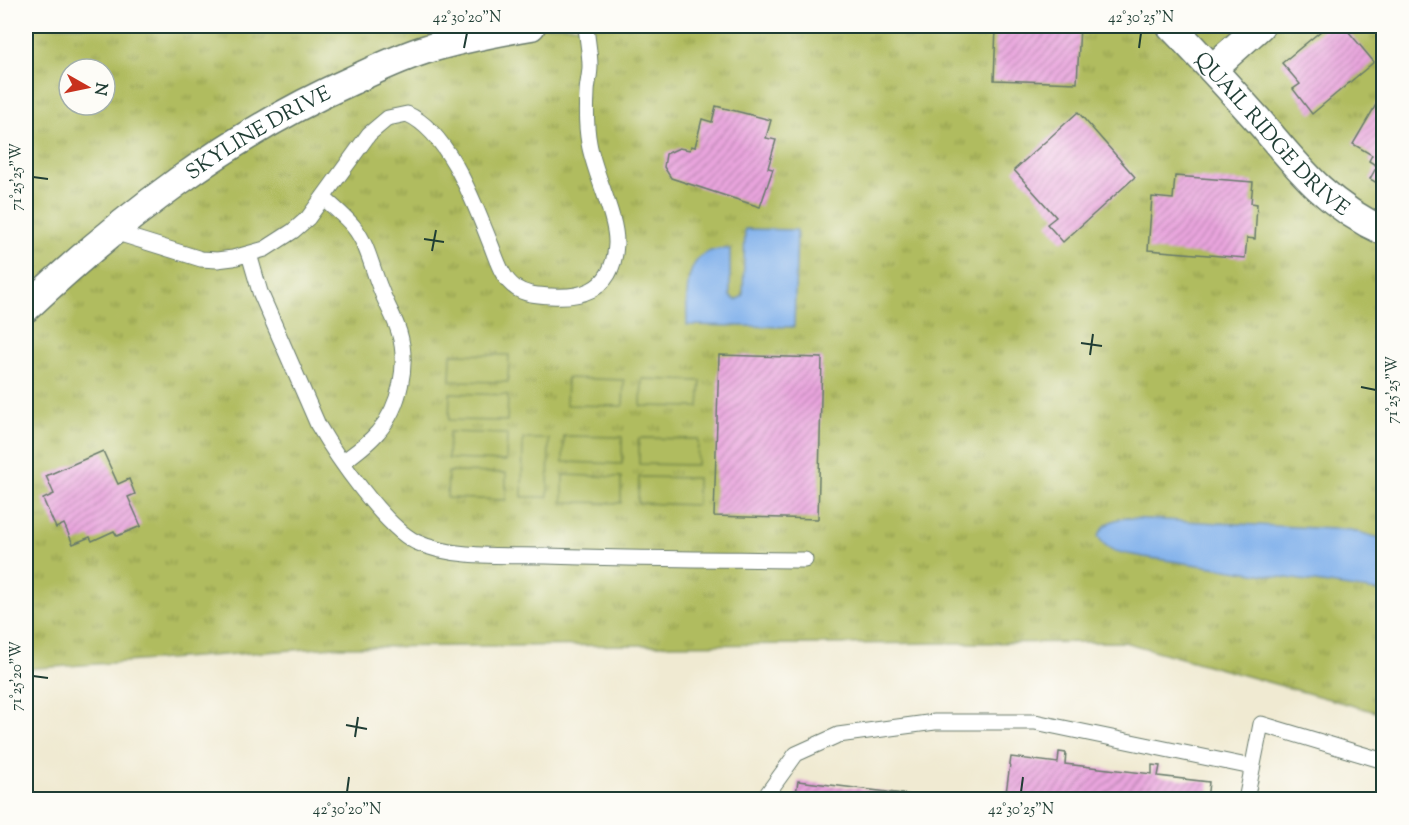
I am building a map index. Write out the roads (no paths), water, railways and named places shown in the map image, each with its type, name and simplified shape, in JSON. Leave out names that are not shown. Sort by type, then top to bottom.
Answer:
[{"type":"street","name":"SKYLINE DRIVE","points":[[26,308],[78,259],[181,177],[254,130],[331,89],[423,51],[522,26]]},
{"type":"street","name":"QUAIL RIDGE DRIVE","points":[[1171,26],[1310,180],[1346,211],[1383,231]]},
{"type":"street","points":[[1212,69],[1260,26]]},
{"type":"lane","points":[[114,232],[201,259],[217,260],[265,249],[308,218],[369,134],[388,118],[407,114],[423,123],[435,135],[453,162],[502,273],[510,284],[531,294],[560,296],[583,293],[600,284],[607,277],[615,256],[616,234],[589,144],[587,93],[590,64],[586,26]]},
{"type":"lane","points":[[323,197],[353,226],[364,243],[399,332],[402,355],[402,376],[390,416],[366,445],[343,462]]},
{"type":"lane","points":[[249,254],[260,292],[303,395],[323,434],[384,516],[398,530],[416,542],[435,548],[480,555],[621,559],[805,560]]},
{"type":"lane","points":[[765,800],[796,754],[838,735],[935,722],[1035,722],[1252,767]]},
{"type":"lane","points":[[1246,800],[1261,724],[1383,760]]},
{"type":"water","points":[[745,229],[797,230],[794,327],[687,325],[690,273],[695,263],[703,255],[714,250],[730,249],[730,296],[736,300],[743,296]]},
{"type":"water","points":[[1127,518],[1351,530],[1383,539],[1383,592],[1144,557],[1112,550],[1098,536],[1110,522]]}]
